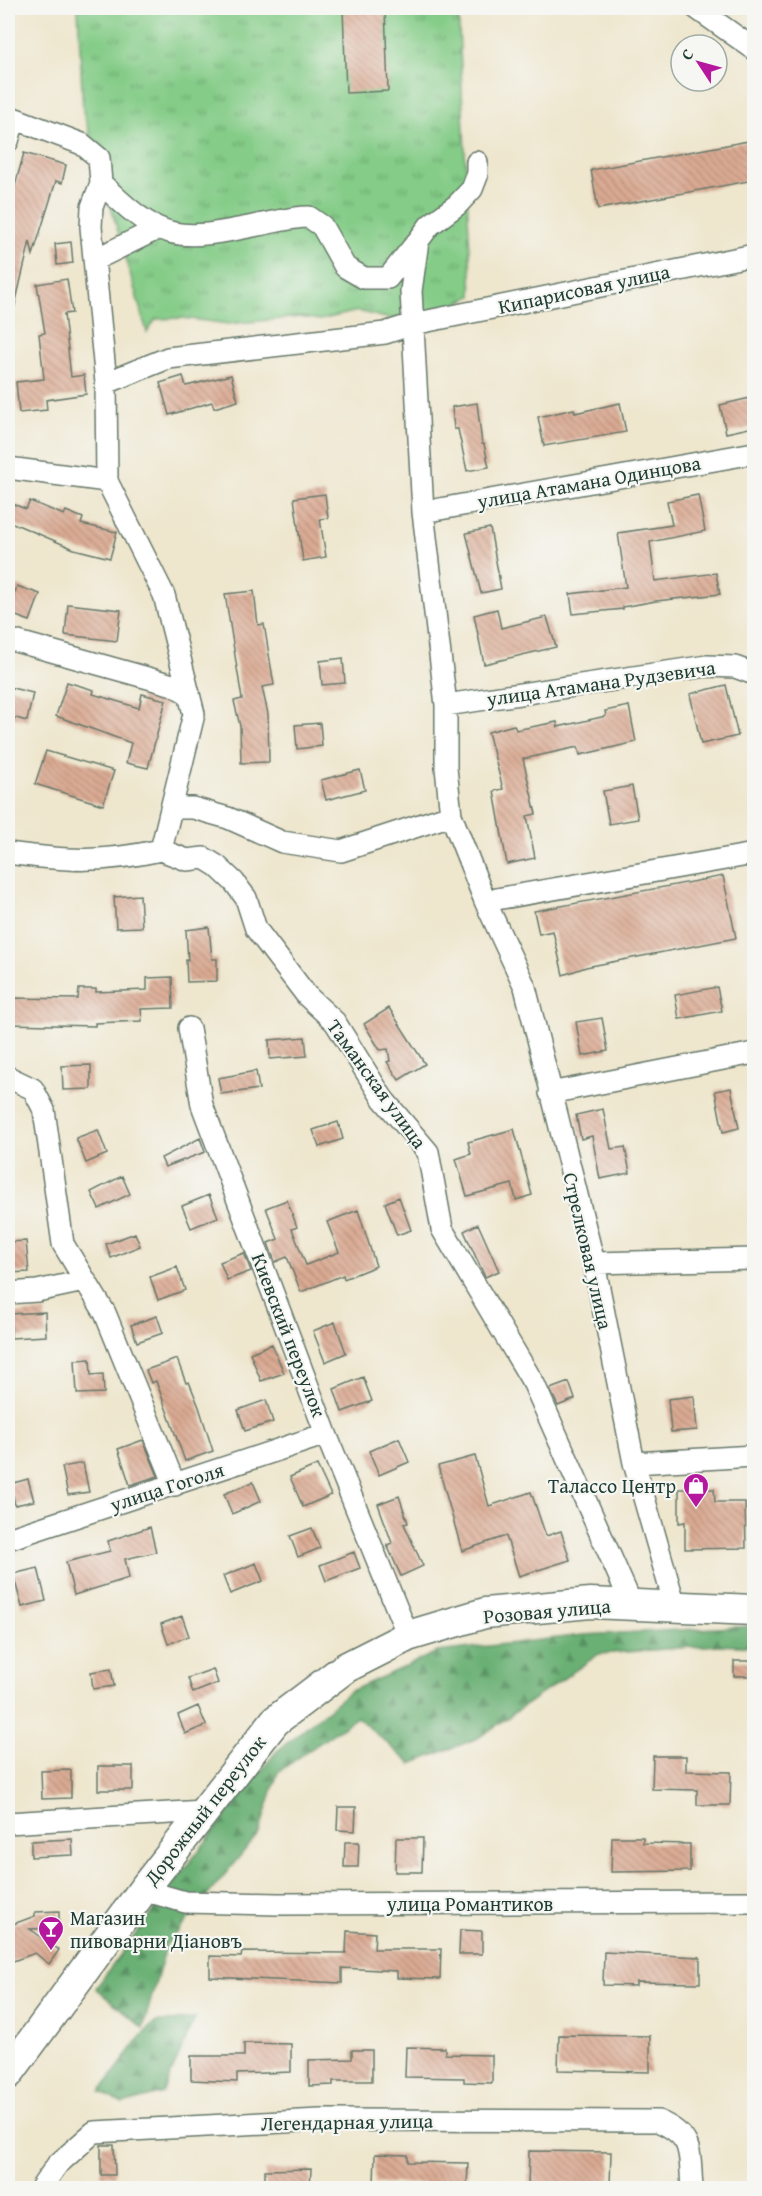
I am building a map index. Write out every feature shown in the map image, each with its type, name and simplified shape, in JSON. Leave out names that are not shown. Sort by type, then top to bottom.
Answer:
[{"type":"main road","name":"Розовая улица","points":[[275,1721],[345,1668],[408,1636],[485,1613],[591,1604],[754,1610]]},
{"type":"main road","name":"Дорожный переулок","points":[[8,2074],[143,1890],[275,1721]]},
{"type":"street","points":[[696,8],[754,50]]},
{"type":"street","points":[[8,141],[11,118],[82,144],[99,159],[101,183],[92,207],[90,227],[106,383],[107,481],[164,595],[194,714],[161,850],[118,859],[66,861],[8,853]]},
{"type":"street","points":[[388,278],[430,225],[458,205],[472,189],[477,176],[477,162]]},
{"type":"street","points":[[101,183],[127,209],[157,229],[189,237],[309,217],[322,226],[345,267],[364,278],[388,278],[411,291]]},
{"type":"street","points":[[94,260],[157,229]]},
{"type":"street","name":"Стрелковая улица","points":[[418,241],[411,291],[423,512],[446,705],[446,768],[451,815],[485,901],[525,987],[594,1263],[633,1463],[675,1606]]},
{"type":"street","name":"Кипарисовая улица","points":[[106,383],[168,358],[385,333],[413,324],[754,255]]},
{"type":"street","name":"улица Атамана Одинцова","points":[[423,512],[754,453]]},
{"type":"street","points":[[8,468],[107,481]]},
{"type":"street","points":[[8,639],[173,685],[189,694]]},
{"type":"street","name":"улица Атамана Рудзевича","points":[[446,705],[707,666],[735,667],[754,674]]},
{"type":"street","points":[[171,808],[193,808],[228,818],[282,842],[341,851],[451,815]]},
{"type":"street","name":"Таманская улица","points":[[161,850],[187,860],[204,858],[218,866],[234,882],[246,898],[256,929],[307,996],[334,1022],[383,1099],[428,1152],[442,1229],[534,1384],[632,1605]]},
{"type":"street","points":[[485,901],[754,854]]},
{"type":"street","name":"Киевский переулок","points":[[189,1028],[202,1106],[326,1434],[408,1636]]},
{"type":"street","points":[[550,1093],[754,1053]]},
{"type":"street","points":[[8,1077],[33,1089],[44,1110],[63,1244],[105,1312],[175,1485]]},
{"type":"street","points":[[594,1263],[754,1259]]},
{"type":"street","points":[[8,1293],[37,1291],[84,1281]]},
{"type":"street","name":"улица Гоголя","points":[[8,1539],[326,1434]]},
{"type":"street","points":[[633,1463],[754,1456]]},
{"type":"street","points":[[8,1823],[204,1811]]},
{"type":"street","name":"улица Романтиков","points":[[143,1890],[185,1902],[278,1904],[754,1902]]},
{"type":"street","name":"Легендарная улица","points":[[41,2188],[57,2165],[94,2132],[320,2120],[658,2121],[677,2129],[688,2144],[692,2188]]},
{"type":"green space","points":[[78,8],[458,8],[472,296],[434,314],[390,319],[358,311],[320,320],[299,317],[229,324],[182,318],[156,319],[147,332],[83,111]]},
{"type":"green space","points":[[754,1626],[754,1647],[719,1645],[599,1654],[478,1738],[411,1764],[357,1717],[278,1772],[259,1833],[166,1946],[143,2028],[96,1988],[169,1889],[276,1752],[349,1692],[437,1652],[583,1635]]},
{"type":"green space","points":[[195,2018],[163,2093],[123,2104],[100,2092],[141,2036],[155,2023]]},
{"type":"building","points":[[343,8],[385,8],[388,91],[346,93]]},
{"type":"building","points":[[754,140],[754,180],[598,209],[591,170]]},
{"type":"building","points":[[24,153],[66,165],[62,183],[56,181],[33,255],[30,241],[13,313],[8,312],[8,238],[14,213],[8,211]]},
{"type":"building","points":[[71,242],[73,263],[57,265],[55,244]]},
{"type":"building","points":[[67,279],[72,313],[64,314],[71,377],[84,375],[86,394],[46,400],[47,410],[19,413],[16,382],[44,379],[39,334],[45,333],[37,284]]},
{"type":"building","points":[[231,375],[238,401],[214,408],[212,402],[169,415],[160,383],[183,376],[186,386]]},
{"type":"building","points":[[754,397],[754,427],[726,433],[720,405]]},
{"type":"building","points":[[477,403],[482,444],[484,444],[489,467],[467,471],[458,429],[454,429],[452,407]]},
{"type":"building","points":[[620,403],[626,432],[544,446],[538,417],[574,409],[575,413]]},
{"type":"building","points":[[325,494],[328,518],[320,519],[326,557],[303,561],[294,498]]},
{"type":"building","points":[[698,495],[705,531],[650,542],[655,581],[716,573],[720,594],[573,614],[570,594],[626,587],[618,533],[672,525],[667,501]]},
{"type":"building","points":[[30,501],[64,515],[66,511],[83,518],[81,524],[117,532],[110,558],[74,549],[8,521],[8,502],[26,509]]},
{"type":"building","points":[[490,528],[501,589],[481,593],[466,533]]},
{"type":"building","points":[[17,586],[40,594],[30,621],[8,613]]},
{"type":"building","points":[[254,591],[258,625],[264,624],[274,685],[262,687],[268,714],[269,762],[241,763],[240,726],[234,701],[242,699],[225,594]]},
{"type":"building","points":[[68,604],[121,610],[117,641],[65,635]]},
{"type":"building","points":[[497,609],[501,628],[547,617],[556,647],[484,664],[474,615]]},
{"type":"building","points":[[343,658],[345,683],[322,685],[320,661]]},
{"type":"building","points":[[67,682],[94,690],[93,694],[139,708],[142,694],[166,700],[148,768],[126,763],[131,743],[56,716]]},
{"type":"building","points":[[726,685],[738,736],[701,744],[690,694]]},
{"type":"building","points":[[8,687],[33,693],[27,721],[8,716]]},
{"type":"building","points":[[629,706],[636,742],[580,755],[578,747],[523,759],[536,814],[527,816],[535,858],[507,864],[494,791],[503,789],[488,732],[514,725],[516,730],[557,722],[558,727],[606,716],[605,711]]},
{"type":"building","points":[[320,723],[322,746],[297,749],[295,725]]},
{"type":"building","points":[[46,751],[114,771],[103,805],[35,784]]},
{"type":"building","points":[[360,770],[365,790],[326,800],[321,780]]},
{"type":"building","points":[[632,786],[638,819],[609,824],[603,791]]},
{"type":"building","points":[[723,876],[736,938],[586,967],[563,975],[553,931],[539,934],[534,911]]},
{"type":"building","points":[[140,895],[142,927],[116,928],[114,897]]},
{"type":"building","points":[[209,927],[212,959],[217,959],[217,981],[187,982],[186,930]]},
{"type":"building","points":[[172,977],[173,1008],[141,1009],[142,1021],[95,1023],[95,1026],[8,1024],[8,998],[78,999],[79,989],[96,989],[96,992],[147,990],[147,978]]},
{"type":"building","points":[[717,987],[722,1011],[679,1019],[675,995]]},
{"type":"building","points":[[389,1008],[425,1064],[399,1080],[387,1062],[390,1061],[388,1049],[380,1050],[364,1024]]},
{"type":"building","points":[[602,1018],[608,1051],[582,1056],[576,1022]]},
{"type":"building","points":[[305,1037],[307,1056],[270,1059],[269,1040]]},
{"type":"building","points":[[91,1065],[91,1089],[63,1090],[62,1066]]},
{"type":"building","points":[[256,1071],[259,1089],[221,1094],[218,1078]]},
{"type":"building","points":[[731,1088],[739,1128],[723,1132],[715,1091]]},
{"type":"building","points":[[603,1109],[611,1149],[625,1147],[630,1173],[600,1179],[592,1136],[581,1139],[576,1115]]},
{"type":"building","points":[[338,1122],[343,1139],[319,1147],[313,1130]]},
{"type":"building","points":[[514,1129],[532,1195],[516,1200],[512,1184],[467,1196],[456,1159],[471,1154],[468,1142]]},
{"type":"building","points":[[98,1130],[107,1154],[86,1163],[76,1138]]},
{"type":"building","points":[[200,1138],[205,1152],[165,1167],[161,1158]]},
{"type":"building","points":[[122,1176],[130,1194],[99,1209],[91,1192]]},
{"type":"building","points":[[209,1195],[218,1217],[191,1228],[182,1206]]},
{"type":"building","points":[[399,1197],[411,1230],[397,1235],[385,1203]]},
{"type":"building","points":[[287,1200],[297,1227],[292,1229],[306,1265],[339,1252],[327,1222],[358,1210],[376,1266],[344,1279],[343,1275],[301,1292],[287,1257],[275,1262],[268,1243],[278,1239],[266,1208]]},
{"type":"building","points":[[478,1224],[499,1271],[485,1277],[464,1231]]},
{"type":"building","points":[[135,1233],[140,1246],[111,1258],[106,1244]]},
{"type":"building","points":[[26,1241],[29,1272],[8,1273],[8,1242]]},
{"type":"building","points":[[244,1253],[251,1271],[227,1280],[220,1262]]},
{"type":"building","points":[[177,1267],[185,1290],[158,1300],[150,1277]]},
{"type":"building","points":[[45,1312],[46,1336],[11,1338],[10,1314]]},
{"type":"building","points":[[157,1316],[163,1333],[137,1342],[131,1325]]},
{"type":"building","points":[[335,1322],[346,1353],[325,1362],[313,1331]]},
{"type":"building","points":[[272,1344],[284,1373],[261,1381],[250,1353]]},
{"type":"building","points":[[90,1359],[91,1375],[103,1374],[104,1393],[77,1394],[75,1360]]},
{"type":"building","points":[[177,1359],[186,1383],[189,1382],[199,1407],[213,1451],[185,1461],[156,1381],[151,1383],[146,1370]]},
{"type":"building","points":[[363,1377],[372,1401],[342,1412],[334,1389]]},
{"type":"building","points":[[569,1382],[575,1399],[558,1406],[550,1389]]},
{"type":"building","points":[[694,1396],[697,1430],[671,1432],[668,1399]]},
{"type":"building","points":[[266,1400],[273,1422],[245,1431],[238,1410]]},
{"type":"building","points":[[399,1438],[409,1462],[379,1475],[369,1451]]},
{"type":"building","points":[[143,1440],[158,1476],[130,1485],[118,1449]]},
{"type":"building","points":[[475,1456],[489,1506],[531,1492],[546,1536],[561,1531],[570,1560],[519,1576],[506,1536],[462,1551],[438,1466]]},
{"type":"building","points":[[83,1463],[89,1492],[68,1495],[62,1467]]},
{"type":"building","points":[[317,1465],[331,1495],[303,1507],[290,1477]]},
{"type":"building","points":[[28,1479],[34,1501],[15,1505],[10,1484]]},
{"type":"building","points":[[253,1482],[261,1501],[232,1514],[224,1494]]},
{"type":"building","points":[[679,1489],[714,1489],[715,1502],[745,1502],[746,1548],[685,1549],[685,1522],[679,1523]]},
{"type":"building","points":[[399,1496],[408,1523],[404,1524],[423,1566],[401,1576],[387,1545],[392,1543],[378,1504]]},
{"type":"building","points":[[150,1527],[156,1552],[125,1559],[129,1578],[74,1595],[66,1562],[110,1551],[108,1541]]},
{"type":"building","points":[[312,1528],[320,1548],[298,1557],[290,1536]]},
{"type":"building","points":[[354,1552],[360,1568],[326,1581],[320,1565]]},
{"type":"building","points":[[256,1563],[263,1581],[230,1594],[223,1576]]},
{"type":"building","points":[[38,1568],[46,1601],[22,1607],[13,1574]]},
{"type":"building","points":[[182,1616],[189,1636],[168,1644],[161,1624]]},
{"type":"building","points":[[734,1661],[754,1661],[754,1676],[734,1676]]},
{"type":"building","points":[[111,1669],[114,1686],[93,1689],[91,1672]]},
{"type":"building","points":[[213,1669],[218,1683],[193,1693],[188,1678]]},
{"type":"building","points":[[198,1706],[206,1725],[185,1734],[178,1715]]},
{"type":"building","points":[[653,1756],[686,1756],[686,1771],[731,1772],[730,1805],[697,1805],[697,1790],[652,1789]]},
{"type":"building","points":[[98,1766],[133,1766],[133,1790],[98,1790]]},
{"type":"building","points":[[71,1770],[71,1798],[42,1799],[41,1771]]},
{"type":"building","points":[[338,1807],[356,1807],[355,1831],[337,1830]]},
{"type":"building","points":[[612,1837],[643,1837],[643,1843],[690,1844],[690,1871],[611,1872]]},
{"type":"building","points":[[396,1838],[423,1838],[422,1872],[395,1872]]},
{"type":"building","points":[[72,1839],[73,1855],[31,1857],[31,1841]]},
{"type":"building","points":[[345,1842],[359,1842],[358,1867],[344,1867]]},
{"type":"building","points":[[59,1911],[59,1928],[30,1929],[59,1950],[49,1964],[35,1953],[8,1963],[8,1926],[35,1916],[35,1912]]},
{"type":"building","points":[[460,1930],[482,1931],[482,1954],[459,1954]]},
{"type":"building","points":[[347,1931],[375,1933],[374,1949],[441,1949],[440,1979],[397,1978],[397,1971],[342,1968],[342,1983],[210,1977],[210,1956],[241,1957],[242,1952],[346,1953]]},
{"type":"building","points":[[604,1952],[700,1957],[700,1983],[636,1982],[636,1986],[603,1985]]},
{"type":"building","points":[[559,2035],[650,2036],[650,2072],[558,2070]]},
{"type":"building","points":[[244,2043],[291,2044],[291,2072],[237,2074],[237,2082],[191,2080],[191,2056],[244,2056]]},
{"type":"building","points":[[406,2047],[445,2048],[445,2054],[492,2055],[492,2083],[464,2082],[464,2078],[405,2077]]},
{"type":"building","points":[[352,2050],[372,2050],[372,2081],[333,2081],[333,2085],[309,2086],[309,2060],[352,2059]]},
{"type":"building","points":[[101,2145],[114,2145],[115,2175],[101,2175]]},
{"type":"building","points":[[529,2151],[611,2152],[610,2185],[528,2187]]},
{"type":"building","points":[[375,2154],[408,2155],[408,2162],[468,2163],[467,2188],[434,2188],[434,2184],[374,2183]]},
{"type":"building","points":[[311,2169],[310,2188],[265,2188],[265,2170]]},
{"type":"place","name":"Талассо Центр","points":[[696,1509]]},
{"type":"place","name":"Магазин пивоварни Дiановъ","points":[[51,1952]]}]
